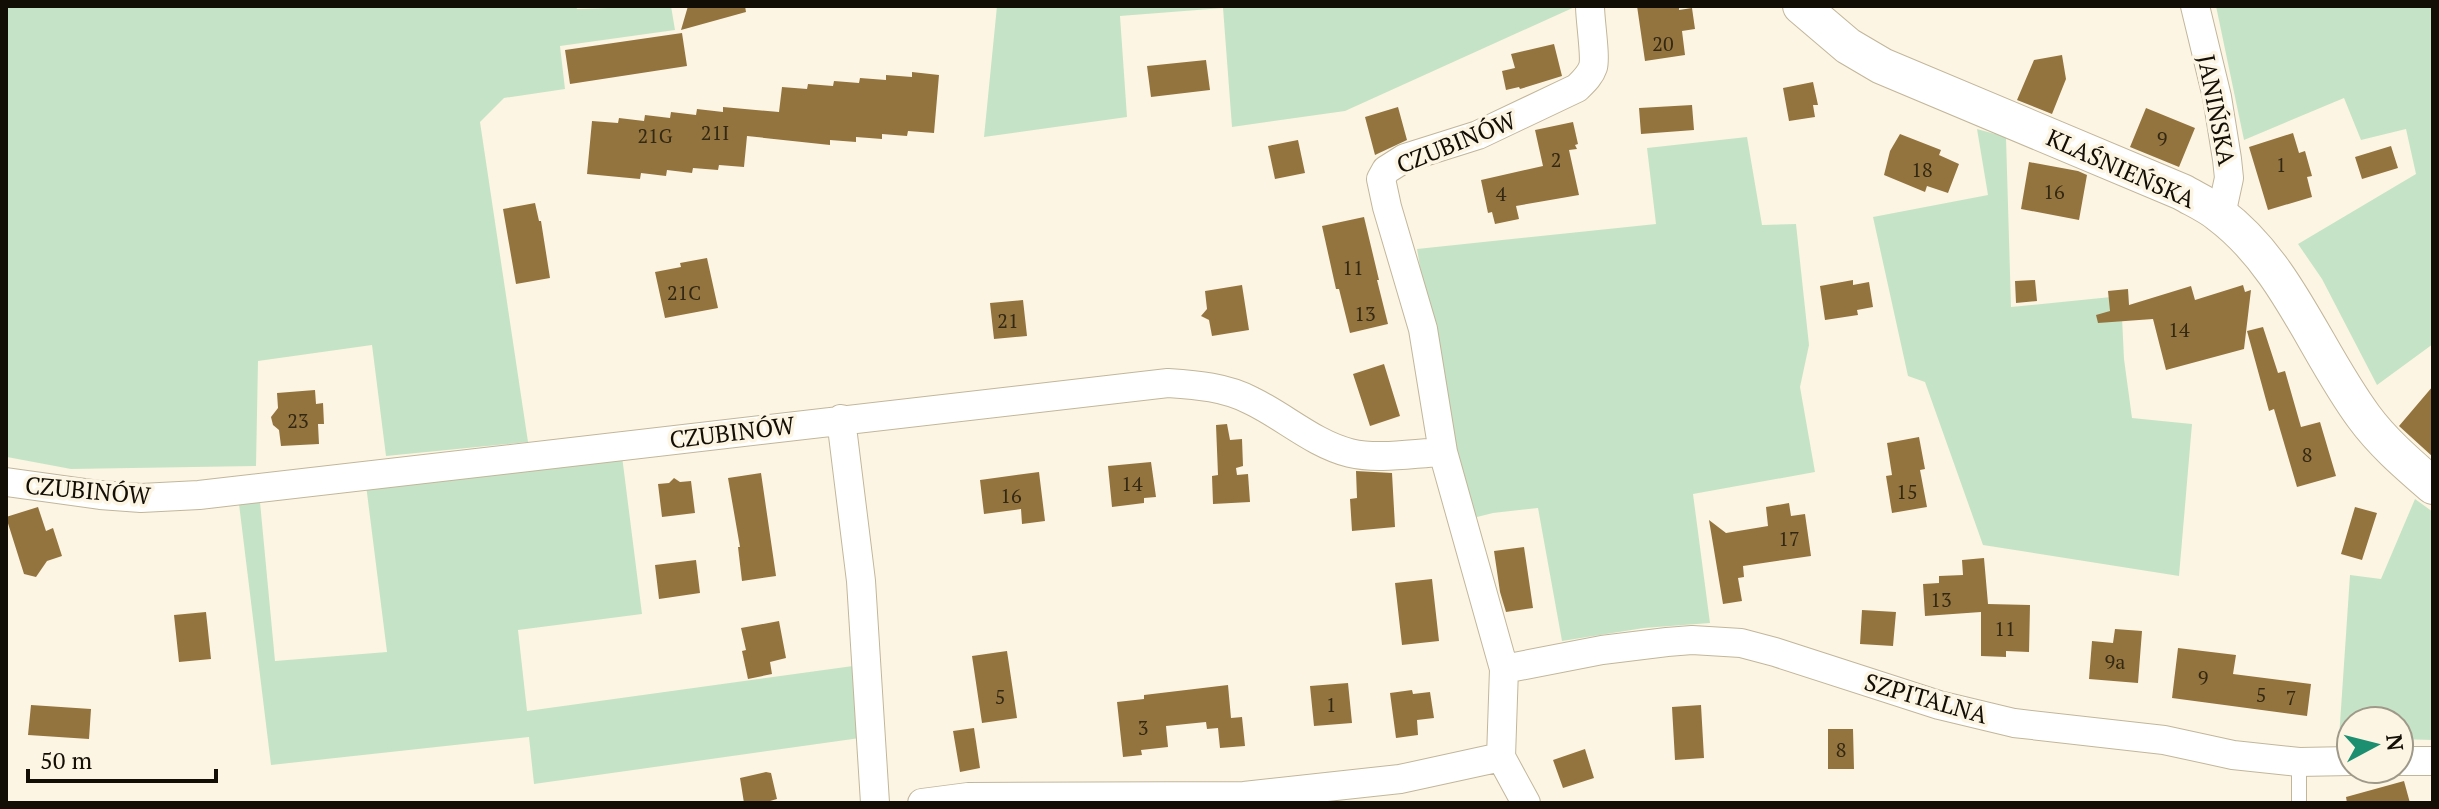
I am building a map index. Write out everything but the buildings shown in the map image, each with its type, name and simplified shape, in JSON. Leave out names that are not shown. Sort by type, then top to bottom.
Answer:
[{"type":"street","name":"CZUBINÓW","points":[[1501,757],[1504,669],[1443,452],[1423,329],[1381,179],[1386,170],[1405,158],[1478,135],[1577,88],[1589,76],[1594,63],[1590,6]]},
{"type":"street","name":"KLAŚNIEŃSKA","points":[[1801,6],[1848,46],[1882,66],[2182,192],[2221,215],[2239,231],[2275,274],[2364,418],[2433,486]]},
{"type":"street","name":"JANIŃSKA","points":[[2195,6],[2225,144],[2229,178],[2221,215]]},
{"type":"street","name":"CZUBINÓW","points":[[6,482],[141,498],[199,495],[1168,383],[1211,387],[1250,400],[1328,446],[1354,454],[1443,452]]},
{"type":"street","points":[[841,419],[861,581],[875,803]]},
{"type":"street","name":"SZPITALNA","points":[[1504,669],[1602,650],[1667,642],[1741,643],[1939,705],[2014,723],[2164,740],[2233,755],[2299,762],[2335,761]]},
{"type":"street","points":[[922,803],[968,797],[1244,796],[1400,779],[1501,757],[1526,803]]},
{"type":"lane","points":[[2299,762],[2299,803]]},
{"type":"green space","points":[[6,6],[576,6],[577,9],[671,6],[675,30],[560,46],[565,89],[504,98],[480,122],[528,442],[386,456],[372,345],[258,361],[256,466],[71,469],[7,457]]},
{"type":"green space","points":[[997,6],[1577,6],[1345,111],[1232,127],[1223,8],[1120,16],[1127,117],[984,137]]},
{"type":"green space","points":[[2216,6],[2433,6],[2433,344],[2377,385],[2322,279],[2298,244],[2416,174],[2406,129],[2361,140],[2344,98],[2244,140]]},
{"type":"green space","points":[[1977,129],[2006,137],[2011,307],[2121,296],[2124,359],[2132,418],[2192,424],[2179,576],[1983,545],[1925,382],[1908,376],[1873,217],[1988,195]]},
{"type":"green space","points":[[1747,137],[1762,225],[1796,224],[1809,345],[1800,387],[1815,472],[1693,494],[1710,623],[1644,628],[1562,641],[1538,508],[1469,519],[1452,458],[1417,249],[1656,224],[1647,148]]},
{"type":"green space","points":[[622,456],[642,614],[518,630],[527,711],[853,666],[860,738],[534,784],[529,737],[271,765],[239,504],[260,502],[275,661],[387,652],[366,485]]},
{"type":"green space","points":[[2415,499],[2433,512],[2433,740],[2415,739],[2415,705],[2341,705],[2350,575],[2381,579]]}]
